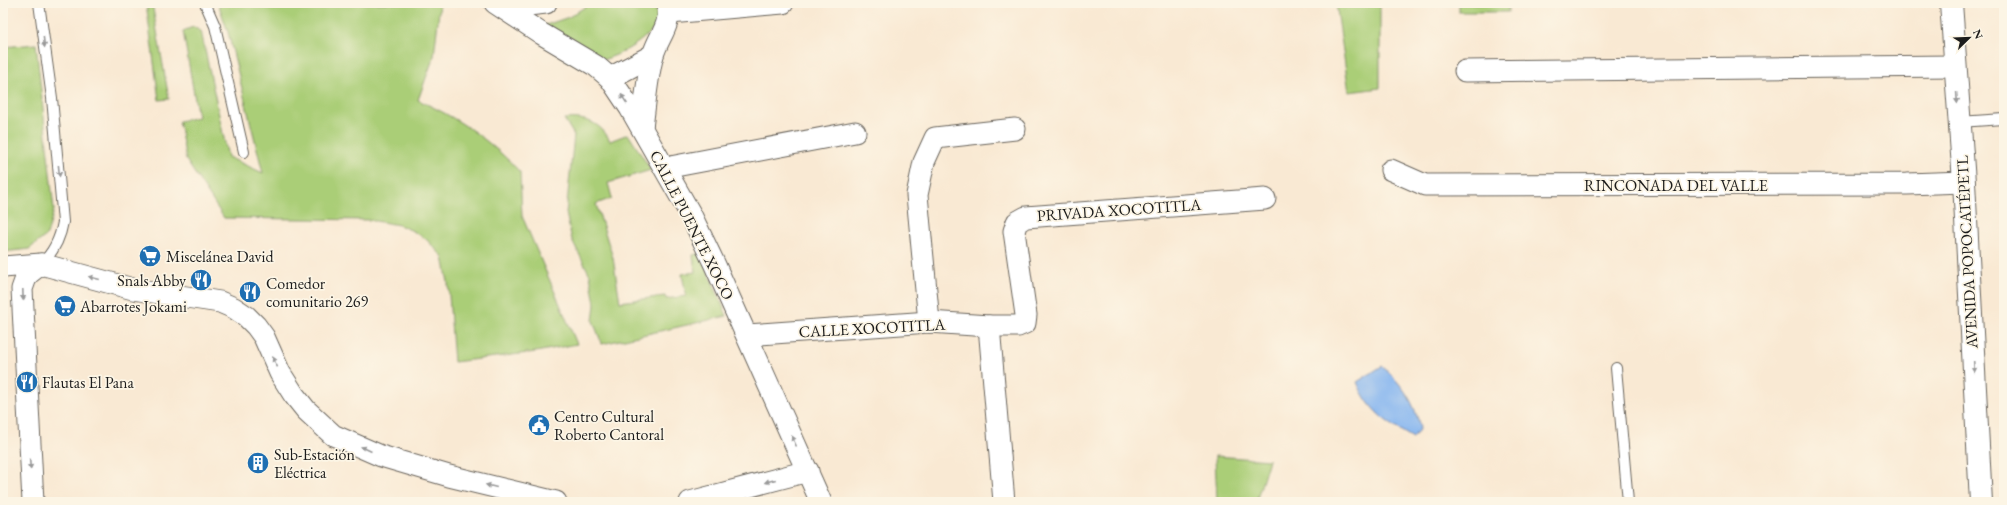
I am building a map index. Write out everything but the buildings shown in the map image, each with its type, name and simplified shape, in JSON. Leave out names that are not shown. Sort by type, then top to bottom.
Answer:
[{"type":"main road","name":"AVENIDA POPOCATÉPETL","points":[[1951,3],[1954,66],[1964,182],[1981,502]]},
{"type":"street","name":"CALLE PUENTE XOCO","points":[[495,3],[542,34],[591,62],[610,78],[642,128],[665,168],[714,263],[821,502]]},
{"type":"street","points":[[505,3],[519,6],[546,3]]},
{"type":"street","points":[[642,128],[653,55],[664,33],[669,8],[783,3]]},
{"type":"street","points":[[610,78],[653,55]]},
{"type":"street","points":[[1465,71],[1954,66]]},
{"type":"street","points":[[929,322],[917,195],[924,162],[935,138],[1015,128]]},
{"type":"street","points":[[665,168],[855,132]]},
{"type":"street","name":"RINCONADA DEL VALLE","points":[[1391,170],[1425,185],[1891,184],[1964,182]]},
{"type":"street","name":"PRIVADA XOCOTITLA","points":[[989,326],[1018,326],[1025,323],[1026,315],[1014,231],[1017,222],[1026,217],[1264,199]]},
{"type":"street","points":[[33,502],[22,288],[27,275],[41,264]]},
{"type":"street","points":[[3,266],[41,264],[133,289],[220,302],[234,308],[246,316],[256,326],[264,337],[280,373],[294,395],[306,410],[333,435],[381,456],[449,476],[556,502]]},
{"type":"street","name":"CALLE XOCOTITLA","points":[[747,335],[929,322],[989,326]]},
{"type":"street","points":[[989,326],[1004,502]]},
{"type":"street","points":[[690,502],[808,471]]},
{"type":"lane","points":[[39,3],[52,98],[63,222],[58,242],[52,252],[41,264]]},
{"type":"lane","points":[[205,3],[215,26],[244,152]]},
{"type":"lane","points":[[1959,122],[2004,119]]},
{"type":"lane","points":[[1616,368],[1628,502]]},
{"type":"green space","points":[[146,3],[152,3],[169,99],[159,100]]},
{"type":"green space","points":[[218,3],[440,3],[434,56],[418,100],[447,114],[473,131],[509,160],[520,172],[522,216],[577,344],[536,352],[454,362],[448,282],[443,257],[426,239],[399,225],[370,220],[224,218],[186,160],[179,121],[198,117],[183,31],[193,27],[201,31],[228,157],[263,173],[228,32]]},
{"type":"green space","points":[[591,3],[655,3],[658,24],[632,47],[599,61],[540,27],[569,17]]},
{"type":"green space","points":[[1336,3],[1380,3],[1380,88],[1349,92]]},
{"type":"green space","points":[[1459,3],[1508,3],[1508,12],[1459,12]]},
{"type":"green space","points":[[36,44],[54,210],[47,235],[29,249],[3,252],[3,47]]},
{"type":"green space","points":[[564,119],[578,119],[591,122],[602,129],[610,141],[628,134],[651,170],[608,183],[612,198],[596,204],[613,258],[620,302],[665,296],[666,299],[686,296],[682,274],[695,272],[693,255],[700,253],[727,316],[602,344],[593,321],[595,304],[590,275],[572,240],[566,213],[574,135]]},
{"type":"green space","points":[[1215,456],[1269,460],[1256,502],[1217,502]]},
{"type":"water","points":[[1382,366],[1407,394],[1415,410],[1420,428],[1413,438],[1379,415],[1367,401],[1357,382]]},
{"type":"place","name":"Miscelánea David","points":[[150,256]]},
{"type":"place","name":"Snals Abby","points":[[201,280]]},
{"type":"place","name":"Comedor comunitario 269","points":[[250,292]]},
{"type":"place","name":"Abarrotes Jokami","points":[[65,306]]},
{"type":"place","name":"Flautas El Pana","points":[[27,382]]},
{"type":"place","name":"Centro Cultural Roberto Cantoral","points":[[539,425]]},
{"type":"place","name":"Sub-Estación Eléctrica","points":[[258,463]]}]
